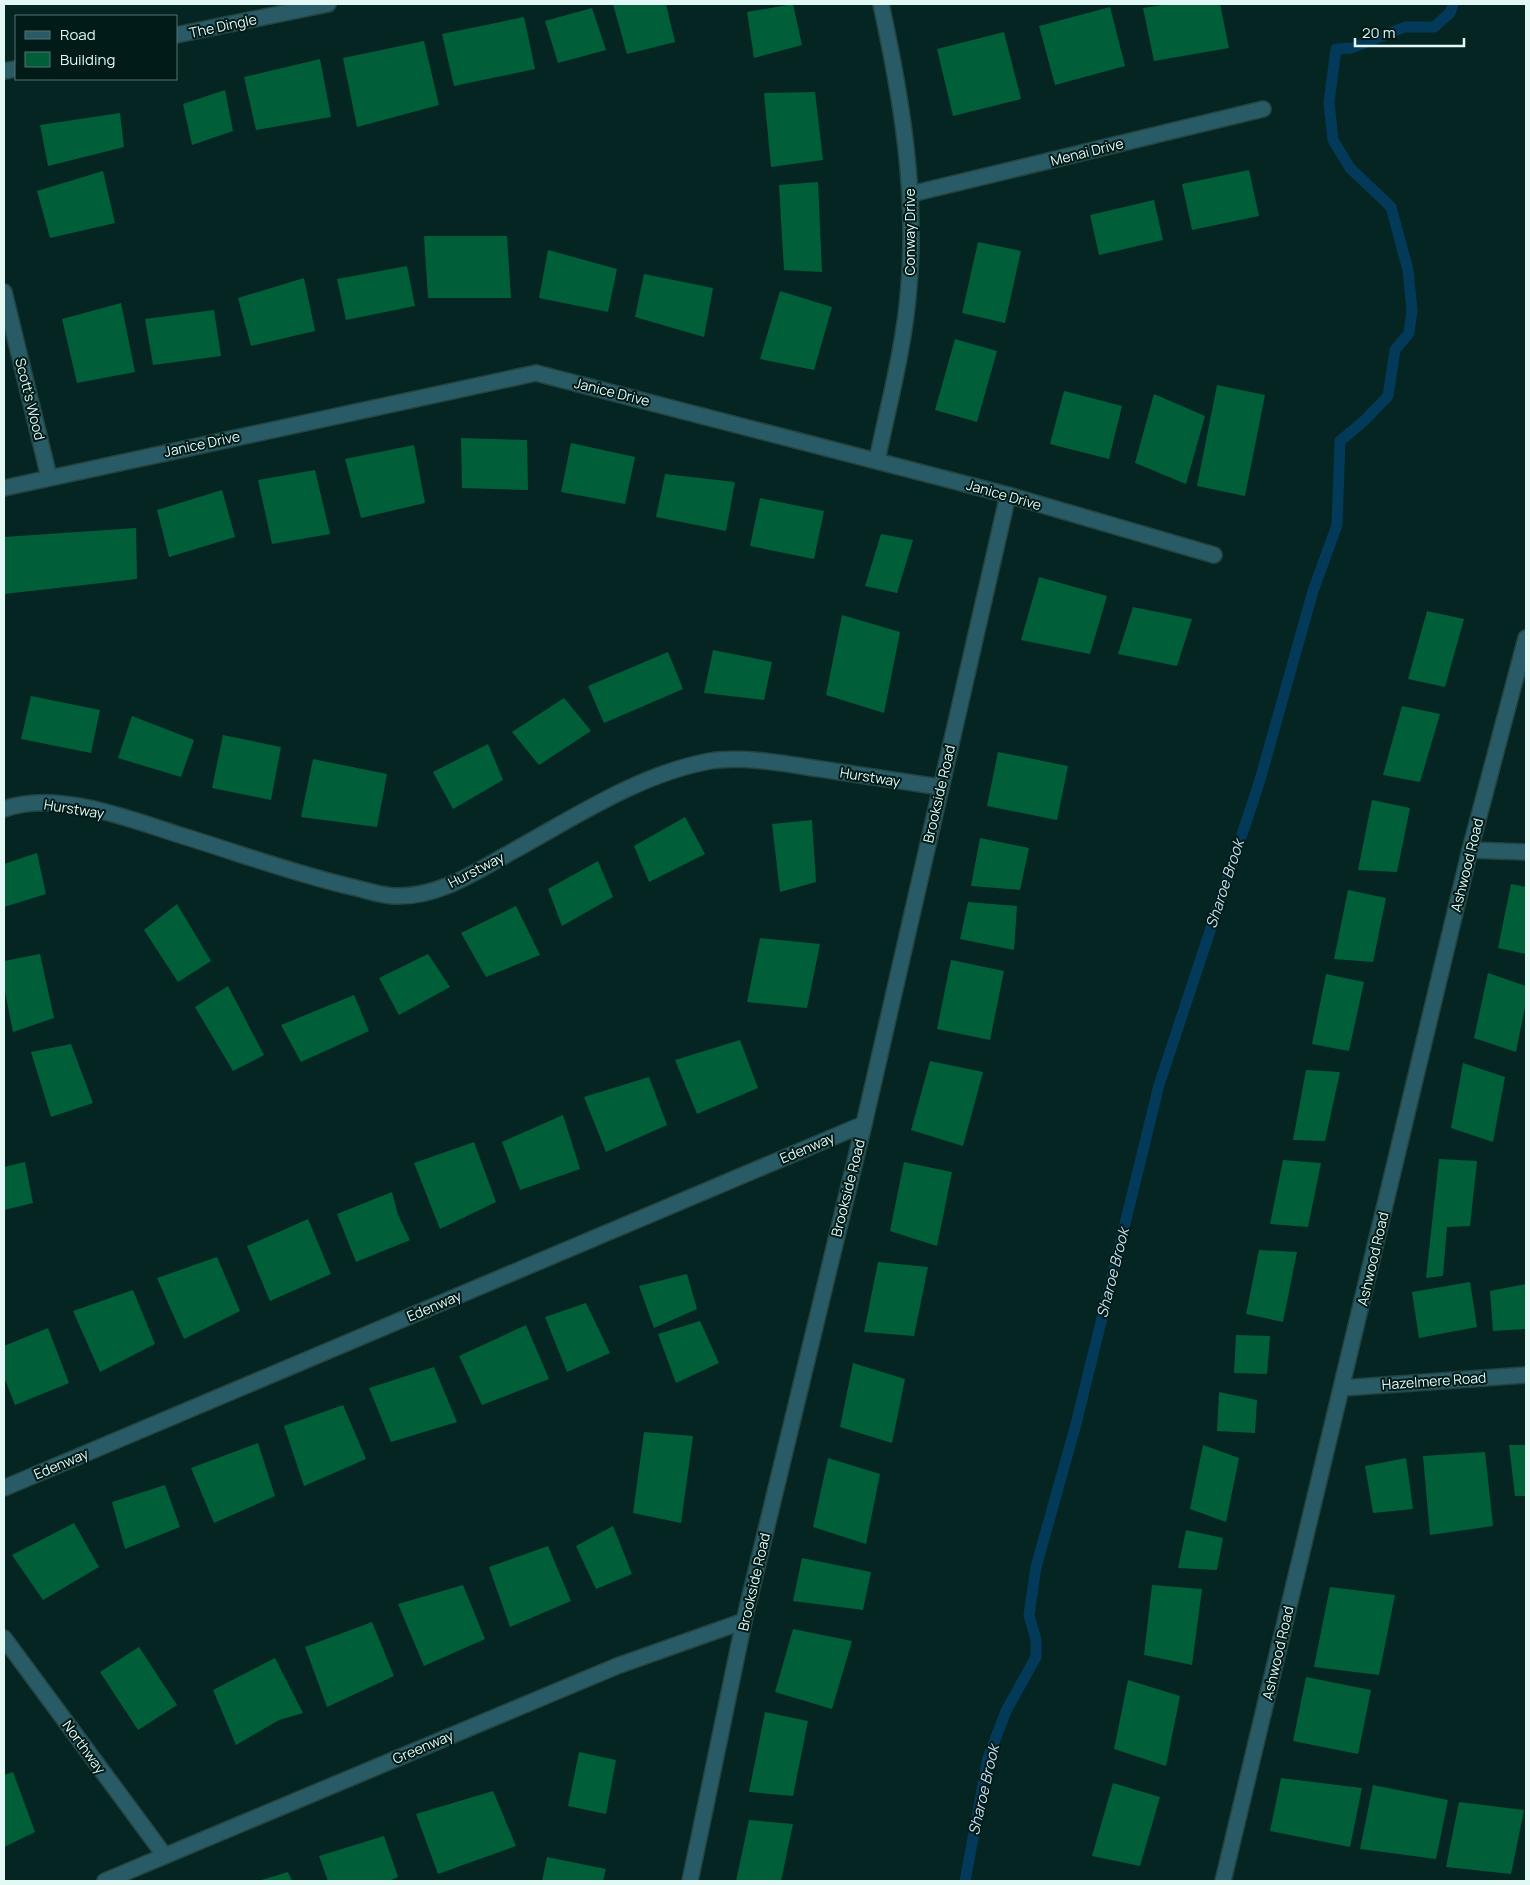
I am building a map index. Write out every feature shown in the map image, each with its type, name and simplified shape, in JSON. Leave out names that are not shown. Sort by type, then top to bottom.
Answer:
[{"type":"street","name":"The Dingle","points":[[178,35],[328,4]]},
{"type":"street","name":"Conway Drive","points":[[877,460],[905,322],[910,284],[911,194],[894,63],[881,4]]},
{"type":"street","name":"Menai Drive","points":[[911,194],[1262,109]]},
{"type":"street","name":"Scott's Wood","points":[[4,292],[49,477]]},
{"type":"street","name":"Janice Drive","points":[[4,488],[536,373],[877,460],[1214,555]]},
{"type":"street","name":"Brookside Road","points":[[690,1881],[744,1621],[864,1124],[1008,496]]},
{"type":"street","name":"Ashwood Road","points":[[1223,1881],[1470,850],[1526,638]]},
{"type":"street","name":"Hurstway","points":[[4,809],[12,806],[48,802],[88,809],[130,819],[330,882],[392,896],[416,896],[440,889],[470,875],[604,801],[659,776],[712,761],[768,761],[940,787]]},
{"type":"street","points":[[1470,850],[1526,852]]},
{"type":"street","name":"Edenway","points":[[4,1488],[864,1124]]},
{"type":"street","name":"Hazelmere Road","points":[[1342,1388],[1526,1375]]},
{"type":"street","name":"Greenway","points":[[105,1881],[617,1666],[744,1621]]},
{"type":"street","name":"Northway","points":[[4,1638],[165,1856]]},
{"type":"building","points":[[613,4],[666,4],[675,42],[627,54]]},
{"type":"building","points":[[793,4],[802,45],[754,58],[747,12]]},
{"type":"building","points":[[1168,4],[1220,4],[1229,48],[1154,61],[1143,8]]},
{"type":"building","points":[[1110,7],[1125,66],[1055,85],[1039,26]]},
{"type":"building","points":[[592,8],[606,50],[558,63],[545,21]]},
{"type":"building","points":[[524,17],[535,69],[454,86],[442,34]]},
{"type":"building","points":[[1004,32],[1021,99],[953,116],[937,49]]},
{"type":"building","points":[[424,41],[439,105],[357,127],[343,58]]},
{"type":"building","points":[[320,59],[331,117],[256,130],[244,77]]},
{"type":"building","points":[[225,90],[233,131],[192,145],[183,104]]},
{"type":"building","points":[[815,92],[823,160],[771,167],[764,93]]},
{"type":"building","points":[[120,113],[124,147],[48,166],[40,125]]},
{"type":"building","points":[[1249,170],[1259,216],[1192,230],[1182,184]]},
{"type":"building","points":[[103,171],[115,223],[50,238],[37,191]]},
{"type":"building","points":[[818,182],[822,272],[784,270],[779,185]]},
{"type":"building","points":[[1154,200],[1163,240],[1099,255],[1090,215]]},
{"type":"building","points":[[424,236],[507,236],[511,298],[428,298]]},
{"type":"building","points":[[978,242],[1021,251],[1005,323],[962,313]]},
{"type":"building","points":[[548,250],[617,269],[608,312],[539,298]]},
{"type":"building","points":[[407,266],[415,306],[346,320],[337,279]]},
{"type":"building","points":[[644,274],[713,288],[704,337],[635,317]]},
{"type":"building","points":[[304,278],[315,331],[251,346],[238,298]]},
{"type":"building","points":[[780,291],[832,307],[814,370],[760,359]]},
{"type":"building","points":[[121,303],[135,372],[77,383],[62,319]]},
{"type":"building","points":[[214,310],[221,356],[153,365],[145,319]]},
{"type":"building","points":[[955,339],[997,351],[977,422],[935,410]]},
{"type":"building","points":[[1217,385],[1265,395],[1245,496],[1197,486]]},
{"type":"building","points":[[1064,391],[1122,406],[1109,459],[1050,444]]},
{"type":"building","points":[[1154,394],[1205,416],[1186,484],[1135,463]]},
{"type":"building","points":[[461,438],[527,440],[528,490],[462,488]]},
{"type":"building","points":[[571,443],[635,457],[625,504],[561,492]]},
{"type":"building","points":[[414,445],[425,503],[361,518],[345,459]]},
{"type":"building","points":[[315,470],[330,534],[272,544],[258,480]]},
{"type":"building","points":[[665,474],[735,482],[726,531],[656,517]]},
{"type":"building","points":[[222,490],[235,537],[169,557],[157,510]]},
{"type":"building","points":[[760,498],[824,511],[814,559],[750,546]]},
{"type":"building","points":[[136,528],[137,579],[4,594],[4,537]]},
{"type":"building","points":[[881,534],[913,540],[897,593],[865,586]]},
{"type":"building","points":[[1039,577],[1107,596],[1090,654],[1021,640]]},
{"type":"building","points":[[1133,607],[1192,619],[1177,666],[1118,654]]},
{"type":"building","points":[[1427,611],[1464,619],[1445,687],[1408,679]]},
{"type":"building","points":[[842,615],[900,632],[884,713],[826,695]]},
{"type":"building","points":[[713,650],[772,662],[764,700],[704,693]]},
{"type":"building","points":[[668,652],[683,689],[604,723],[588,686]]},
{"type":"building","points":[[31,696],[100,710],[91,753],[21,739]]},
{"type":"building","points":[[564,698],[591,731],[539,765],[512,732]]},
{"type":"building","points":[[1402,706],[1440,714],[1420,782],[1383,775]]},
{"type":"building","points":[[132,716],[194,740],[181,777],[118,758]]},
{"type":"building","points":[[223,735],[281,747],[271,800],[212,788]]},
{"type":"building","points":[[488,744],[503,780],[453,809],[433,772]]},
{"type":"building","points":[[998,752],[1068,766],[1057,820],[987,806]]},
{"type":"building","points":[[313,759],[387,774],[377,827],[301,817]]},
{"type":"building","points":[[1372,800],[1410,808],[1397,872],[1358,870]]},
{"type":"building","points":[[685,817],[705,854],[649,882],[634,846]]},
{"type":"building","points":[[812,820],[816,882],[780,892],[772,824]]},
{"type":"building","points":[[980,838],[1029,848],[1020,890],[971,886]]},
{"type":"building","points":[[37,853],[46,894],[4,907],[4,864]]},
{"type":"building","points":[[598,861],[613,897],[562,926],[548,889]]},
{"type":"building","points":[[1511,884],[1526,887],[1526,954],[1498,948]]},
{"type":"building","points":[[1348,890],[1386,898],[1373,962],[1334,959]]},
{"type":"building","points":[[968,902],[1017,906],[1014,950],[960,939]]},
{"type":"building","points":[[177,904],[211,961],[178,982],[144,930]]},
{"type":"building","points":[[516,906],[540,955],[486,977],[461,933]]},
{"type":"building","points":[[760,938],[820,944],[807,1008],[747,1002]]},
{"type":"building","points":[[40,954],[54,1018],[13,1032],[4,987],[4,961]]},
{"type":"building","points":[[428,954],[450,987],[399,1015],[379,978]]},
{"type":"building","points":[[951,960],[1004,971],[990,1040],[937,1029]]},
{"type":"building","points":[[1488,973],[1526,986],[1526,1002],[1516,1052],[1474,1038]]},
{"type":"building","points":[[1326,974],[1364,982],[1349,1051],[1312,1044]]},
{"type":"building","points":[[228,986],[264,1055],[233,1071],[195,1007]]},
{"type":"building","points":[[354,995],[369,1031],[301,1062],[281,1025]]},
{"type":"building","points":[[740,1040],[758,1088],[697,1114],[675,1060]]},
{"type":"building","points":[[71,1044],[93,1103],[51,1117],[31,1052]]},
{"type":"building","points":[[930,1061],[983,1072],[963,1146],[911,1130]]},
{"type":"building","points":[[1463,1063],[1505,1077],[1493,1142],[1451,1128]]},
{"type":"building","points":[[1306,1070],[1340,1072],[1325,1141],[1293,1140]]},
{"type":"building","points":[[649,1077],[667,1125],[606,1152],[584,1097]]},
{"type":"building","points":[[563,1115],[580,1169],[520,1190],[502,1142]]},
{"type":"building","points":[[474,1142],[496,1202],[440,1229],[414,1163]]},
{"type":"building","points":[[1439,1159],[1477,1161],[1470,1226],[1447,1227],[1443,1276],[1426,1278]]},
{"type":"building","points":[[1283,1160],[1321,1163],[1308,1227],[1270,1224]]},
{"type":"building","points":[[25,1162],[33,1203],[4,1210],[4,1167]]},
{"type":"building","points":[[904,1162],[952,1172],[937,1246],[890,1231]]},
{"type":"building","points":[[392,1192],[398,1215],[410,1240],[356,1262],[337,1214]]},
{"type":"building","points":[[308,1219],[331,1274],[270,1301],[247,1246]]},
{"type":"building","points":[[1259,1250],[1297,1252],[1283,1322],[1246,1314]]},
{"type":"building","points":[[217,1257],[240,1311],[184,1339],[157,1278]]},
{"type":"building","points":[[878,1262],[928,1267],[914,1336],[864,1332]]},
{"type":"building","points":[[687,1274],[697,1309],[654,1328],[639,1286]]},
{"type":"building","points":[[1470,1282],[1477,1327],[1419,1338],[1412,1292]]},
{"type":"building","points":[[1526,1284],[1526,1329],[1493,1331],[1490,1291]]},
{"type":"building","points":[[133,1290],[155,1344],[100,1372],[73,1311]]},
{"type":"building","points":[[586,1303],[610,1353],[567,1372],[545,1317]]},
{"type":"building","points":[[700,1321],[719,1363],[676,1383],[658,1334]]},
{"type":"building","points":[[526,1325],[549,1379],[482,1405],[459,1356]]},
{"type":"building","points":[[48,1328],[69,1383],[15,1405],[4,1377],[4,1346]]},
{"type":"building","points":[[1236,1335],[1270,1336],[1267,1374],[1234,1373]]},
{"type":"building","points":[[853,1363],[905,1379],[892,1443],[840,1427]]},
{"type":"building","points":[[434,1367],[457,1422],[391,1442],[369,1388]]},
{"type":"building","points":[[1219,1392],[1257,1400],[1255,1433],[1217,1431]]},
{"type":"building","points":[[343,1405],[366,1459],[304,1486],[284,1426]]},
{"type":"building","points":[[644,1432],[693,1436],[681,1523],[633,1513]]},
{"type":"building","points":[[258,1443],[275,1496],[214,1523],[191,1468]]},
{"type":"building","points":[[1203,1445],[1239,1458],[1226,1522],[1190,1509]]},
{"type":"building","points":[[1509,1445],[1526,1445],[1526,1496],[1515,1496]]},
{"type":"building","points":[[1485,1452],[1493,1526],[1430,1535],[1423,1456]]},
{"type":"building","points":[[828,1458],[880,1474],[866,1544],[813,1527]]},
{"type":"building","points":[[1406,1458],[1413,1509],[1373,1513],[1365,1466]]},
{"type":"building","points":[[165,1485],[180,1527],[125,1549],[112,1502]]},
{"type":"building","points":[[74,1523],[99,1567],[43,1600],[12,1555]]},
{"type":"building","points":[[613,1526],[632,1574],[596,1589],[576,1546]]},
{"type":"building","points":[[1186,1530],[1223,1538],[1217,1570],[1178,1568]]},
{"type":"building","points":[[548,1546],[571,1601],[510,1627],[489,1567]]},
{"type":"building","points":[[802,1558],[871,1572],[863,1610],[793,1601]]},
{"type":"building","points":[[463,1585],[485,1639],[424,1666],[398,1604]]},
{"type":"building","points":[[1152,1585],[1202,1589],[1192,1665],[1144,1655]]},
{"type":"building","points":[[1330,1587],[1395,1595],[1379,1675],[1314,1667]]},
{"type":"building","points":[[372,1622],[394,1676],[327,1707],[305,1647]]},
{"type":"building","points":[[793,1629],[852,1641],[832,1709],[775,1692]]},
{"type":"building","points":[[139,1647],[177,1705],[138,1730],[100,1672]]},
{"type":"building","points":[[275,1658],[303,1713],[279,1720],[236,1745],[213,1690]]},
{"type":"building","points":[[1306,1677],[1371,1690],[1358,1754],[1293,1741]]},
{"type":"building","points":[[1128,1680],[1180,1696],[1166,1766],[1114,1749]]},
{"type":"building","points":[[765,1712],[808,1721],[793,1796],[749,1792]]},
{"type":"building","points":[[579,1752],[616,1760],[606,1814],[568,1806]]},
{"type":"building","points":[[13,1772],[35,1832],[4,1847],[4,1775]]},
{"type":"building","points":[[1281,1778],[1362,1788],[1350,1847],[1270,1831]]},
{"type":"building","points":[[1113,1783],[1160,1797],[1140,1866],[1092,1856]]},
{"type":"building","points":[[1373,1785],[1448,1800],[1436,1859],[1360,1849]]},
{"type":"building","points":[[493,1791],[516,1846],[438,1874],[416,1814]]},
{"type":"building","points":[[1459,1802],[1524,1810],[1511,1874],[1446,1867]]},
{"type":"building","points":[[749,1820],[793,1824],[781,1881],[736,1881]]},
{"type":"building","points":[[384,1836],[398,1877],[389,1881],[328,1881],[319,1856]]},
{"type":"building","points":[[547,1857],[606,1869],[603,1881],[542,1881]]},
{"type":"building","points":[[288,1872],[292,1881],[258,1881]]},
{"type":"waterway","name":"Sharoe Brook","points":[[965,1881],[988,1758],[1006,1711],[1036,1657],[1036,1640],[1029,1615],[1036,1567],[1076,1424],[1159,1085],[1260,780],[1313,591],[1337,525],[1340,441],[1364,421],[1388,396],[1395,350],[1409,333],[1412,310],[1408,270],[1391,207],[1350,168],[1333,140],[1329,102],[1336,49],[1352,48],[1405,27],[1434,27],[1450,13],[1453,4]]}]
